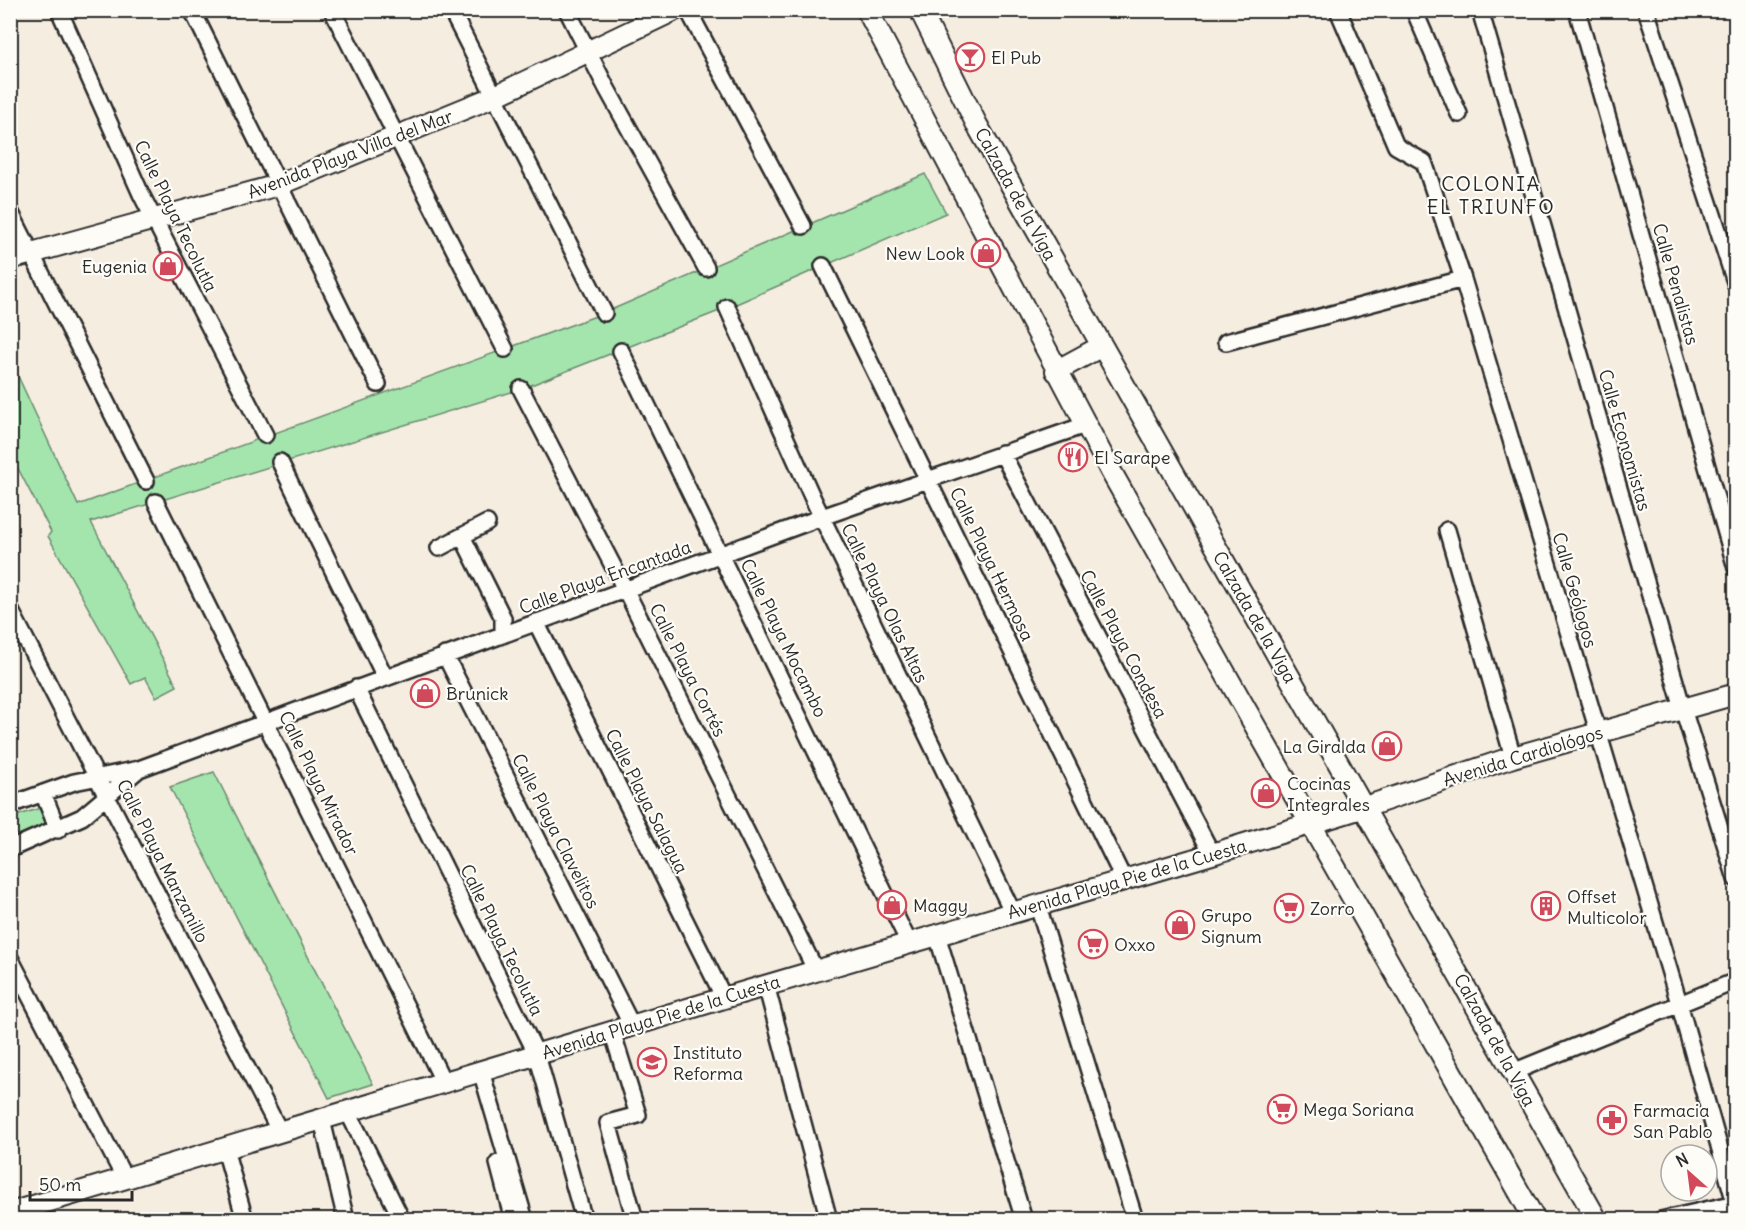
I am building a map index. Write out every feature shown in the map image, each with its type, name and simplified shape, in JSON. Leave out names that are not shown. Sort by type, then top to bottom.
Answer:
[{"type":"main road","name":"Avenida Playa Villa del Mar","points":[[10,259],[155,221],[278,185],[493,97],[675,10]]},
{"type":"main road","points":[[867,10],[1085,425],[1313,824],[1535,1220]]},
{"type":"main road","name":"Calzada de la Viga","points":[[920,10],[977,125],[1597,1220]]},
{"type":"main road","points":[[1056,371],[1102,346]]},
{"type":"main road","name":"Avenida Cardiológos","points":[[1313,824],[1513,757],[1736,694]]},
{"type":"main road","name":"Avenida Playa Pie de la Cuesta","points":[[10,1213],[766,985],[1313,824]]},
{"type":"street","name":"Calle Playa Tecolutla","points":[[59,10],[155,221],[265,435]]},
{"type":"street","points":[[192,10],[378,384]]},
{"type":"street","points":[[332,10],[505,349]]},
{"type":"street","points":[[451,10],[604,313]]},
{"type":"street","points":[[567,10],[706,268]]},
{"type":"street","points":[[688,10],[803,226]]},
{"type":"street","name":"Calle Geólogos","points":[[1338,10],[1396,146],[1424,162],[1463,279],[1679,1003],[1735,1203]]},
{"type":"street","points":[[1414,10],[1459,114]]},
{"type":"street","name":"Calle Economistas","points":[[1480,10],[1683,709],[1736,879]]},
{"type":"street","name":"Calle Penalistas","points":[[1577,10],[1736,568]]},
{"type":"street","points":[[1646,10],[1736,285]]},
{"type":"street","points":[[10,211],[146,481]]},
{"type":"street","name":"Calle Playa Hermosa","points":[[823,266],[1125,880]]},
{"type":"street","points":[[1226,342],[1463,279]]},
{"type":"street","name":"Calle Playa Olas Altas","points":[[727,308],[822,517],[1013,913]]},
{"type":"street","name":"Calle Playa Mocambo","points":[[621,351],[909,943]]},
{"type":"street","name":"Calle Playa Cortés","points":[[521,389],[625,589],[816,971]]},
{"type":"street","name":"Calle Playa Encantada","points":[[10,805],[96,777],[139,768],[929,478],[1085,425]]},
{"type":"street","name":"Calle Playa Condesa","points":[[1002,453],[1212,854]]},
{"type":"street","points":[[280,462],[385,677]]},
{"type":"street","name":"Calle Playa Mirador","points":[[156,502],[444,1083]]},
{"type":"street","points":[[439,548],[487,524]]},
{"type":"street","points":[[1447,531],[1513,757]]},
{"type":"street","points":[[462,536],[503,618],[503,635]]},
{"type":"street","name":"Calle Playa Manzanillo","points":[[10,609],[280,1132]]},
{"type":"street","name":"Calle Playa Salagua","points":[[536,622],[724,998]]},
{"type":"street","name":"Calle Playa Clavelitos","points":[[445,655],[632,1026]]},
{"type":"street","name":"Calle Playa Tecolutla","points":[[356,688],[537,1055],[584,1220]]},
{"type":"street","name":"Calle Playa Encantada","points":[[10,849],[58,830],[82,817],[108,798],[139,768]]},
{"type":"street","points":[[43,793],[58,830]]},
{"type":"street","points":[[1038,906],[1135,1220]]},
{"type":"street","points":[[938,934],[1024,1220]]},
{"type":"street","points":[[10,958],[124,1179]]},
{"type":"street","points":[[1512,1072],[1736,981]]},
{"type":"street","points":[[766,985],[829,1220]]},
{"type":"street","points":[[612,1031],[638,1115],[608,1123],[635,1220]]},
{"type":"street","points":[[478,1072],[513,1220]]},
{"type":"street","points":[[478,1072],[525,1220]]},
{"type":"street","points":[[348,1112],[402,1220]]},
{"type":"street","points":[[322,1120],[346,1220]]},
{"type":"street","points":[[225,1149],[245,1220]]},
{"type":"street","points":[[1661,1220],[1735,1203]]},
{"type":"green space","points":[[925,174],[946,213],[727,308],[521,389],[91,522],[177,686],[156,697],[145,677],[131,684],[48,536],[51,532],[11,455],[10,359],[78,505],[604,313]]},
{"type":"green space","points":[[214,772],[373,1084],[329,1098],[170,787]]},
{"type":"green space","points":[[40,808],[49,817],[50,827],[11,846],[10,818]]},
{"type":"place","name":"El Pub","points":[[970,57]]},
{"type":"place","name":"New Look","points":[[986,253]]},
{"type":"place","name":"Eugenia","points":[[168,266]]},
{"type":"place","name":"El Sarape","points":[[1073,457]]},
{"type":"place","name":"Brunick","points":[[425,693]]},
{"type":"place","name":"La Giralda","points":[[1387,746]]},
{"type":"place","name":"Cocinas Integrales","points":[[1266,793]]},
{"type":"place","name":"Maggy","points":[[892,905]]},
{"type":"place","name":"Offset Multicolor","points":[[1546,906]]},
{"type":"place","name":"Zorro","points":[[1289,908]]},
{"type":"place","name":"Grupo Signum","points":[[1180,925]]},
{"type":"place","name":"Oxxo","points":[[1093,944]]},
{"type":"place","name":"Instituto Reforma","points":[[652,1062]]},
{"type":"place","name":"Mega Soriana","points":[[1282,1109]]},
{"type":"place","name":"Farmacia San Pablo","points":[[1612,1120]]},
{"type":"district","name":"COLONIA EL TRIUNFO","points":[[1491,194]]}]
